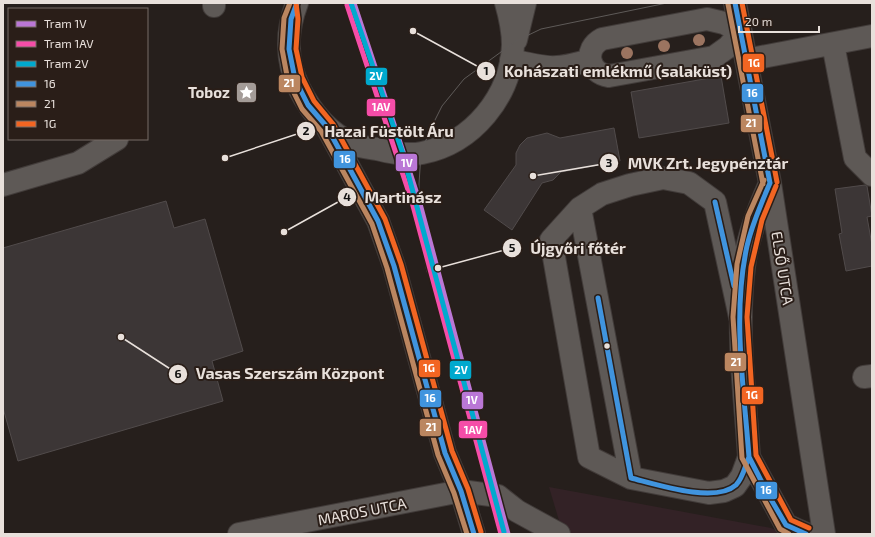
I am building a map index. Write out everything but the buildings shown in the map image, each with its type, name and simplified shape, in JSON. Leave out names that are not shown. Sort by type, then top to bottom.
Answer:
[{"type":"street","points":[[506,3],[511,22],[513,43],[511,60]]},
{"type":"street","points":[[327,126],[354,144],[395,153],[422,153],[441,147],[461,138],[483,118],[500,94],[511,60],[525,3]]},
{"type":"street","name":"ELSŐ UTCA","points":[[735,3],[770,183],[824,534]]},
{"type":"street","points":[[292,8],[289,49],[295,79],[308,105],[327,126],[378,221],[394,266],[445,452],[461,491],[474,534]]},
{"type":"street","points":[[707,19],[724,23],[740,32],[728,47],[714,57],[609,76],[598,73],[590,60],[592,47],[596,42],[607,38],[707,19]]},
{"type":"street","points":[[746,60],[872,36]]},
{"type":"street","points":[[833,44],[854,158],[872,175]]},
{"type":"street","points":[[511,60],[547,68],[556,68],[590,60]]},
{"type":"street","points":[[3,185],[78,162],[115,140]]},
{"type":"street","points":[[740,317],[715,202],[689,183],[663,178],[630,184],[602,194],[580,208],[551,240],[589,456],[631,478],[709,493],[724,491],[735,486],[742,476],[749,457],[740,317],[744,266],[755,218],[770,183]]},
{"type":"street","points":[[580,208],[631,478]]},
{"type":"street","points":[[749,457],[786,525],[806,534]]},
{"type":"street","name":"MAROS UTCA","points":[[239,534],[461,491],[498,496],[517,511],[559,534]]},
{"type":"street","points":[[517,511],[523,534]]},
{"type":"shaded area","points":[[549,487],[771,528],[786,534],[563,534]]},
{"type":"tram line","name":"2V","points":[[351,3],[402,151],[504,532]]},
{"type":"tram line","name":"1V","points":[[354,3],[419,200],[508,534]]},
{"type":"tram line","points":[[427,272],[419,234],[419,184],[421,153],[442,106],[464,79],[516,41],[541,29],[667,3]]},
{"type":"tram line","name":"1AV","points":[[347,5],[412,202],[501,534]]},
{"type":"transit line","name":"21","points":[[290,3],[284,18],[282,49],[288,81],[302,109],[321,131],[372,224],[387,268],[438,455],[454,493],[467,534]]},
{"type":"transit line","name":"1G","points":[[296,3],[298,19],[296,49],[302,77],[314,101],[333,124],[385,219],[401,264],[452,451],[468,489],[481,532]]},
{"type":"transit line","name":"16","points":[[297,3],[291,19],[289,49],[295,79],[308,105],[327,127],[378,221],[394,266],[445,453],[461,491],[474,534]]},
{"type":"transit line","name":"16","points":[[735,3],[770,183]]},
{"type":"transit line","name":"1G","points":[[742,3],[777,182]]},
{"type":"transit line","name":"21","points":[[728,4],[763,184]]},
{"type":"transit line","name":"21","points":[[764,180],[748,216],[737,264],[733,317],[742,458],[780,529],[789,534]]},
{"type":"transit line","name":"16","points":[[631,478],[685,491],[714,493],[726,490],[736,485],[742,475],[749,457],[740,352],[740,298],[747,246],[751,230],[770,183]]},
{"type":"transit line","name":"1G","points":[[776,186],[762,220],[751,267],[747,317],[756,455],[791,520],[809,528]]},
{"type":"transit line","name":"16","points":[[715,202],[734,286]]},
{"type":"transit line","name":"16","points":[[598,298],[631,478]]},
{"type":"transit line","name":"16","points":[[747,433],[749,457],[769,496],[786,525],[806,534]]},
{"type":"place","name":"Kohászati emlékmű (salaküst)","points":[[413,31]]},
{"type":"place","name":"Toboz","points":[[246,92]]},
{"type":"place","name":"Hazai Füstölt Áru","points":[[225,158]]},
{"type":"place","name":"MVK Zrt. Jegypénztár","points":[[533,176]]},
{"type":"place","name":"Martinász","points":[[284,232]]},
{"type":"place","name":"Újgyőri főtér","points":[[438,268]]},
{"type":"place","name":"Vasas Szerszám Központ","points":[[121,337]]}]
